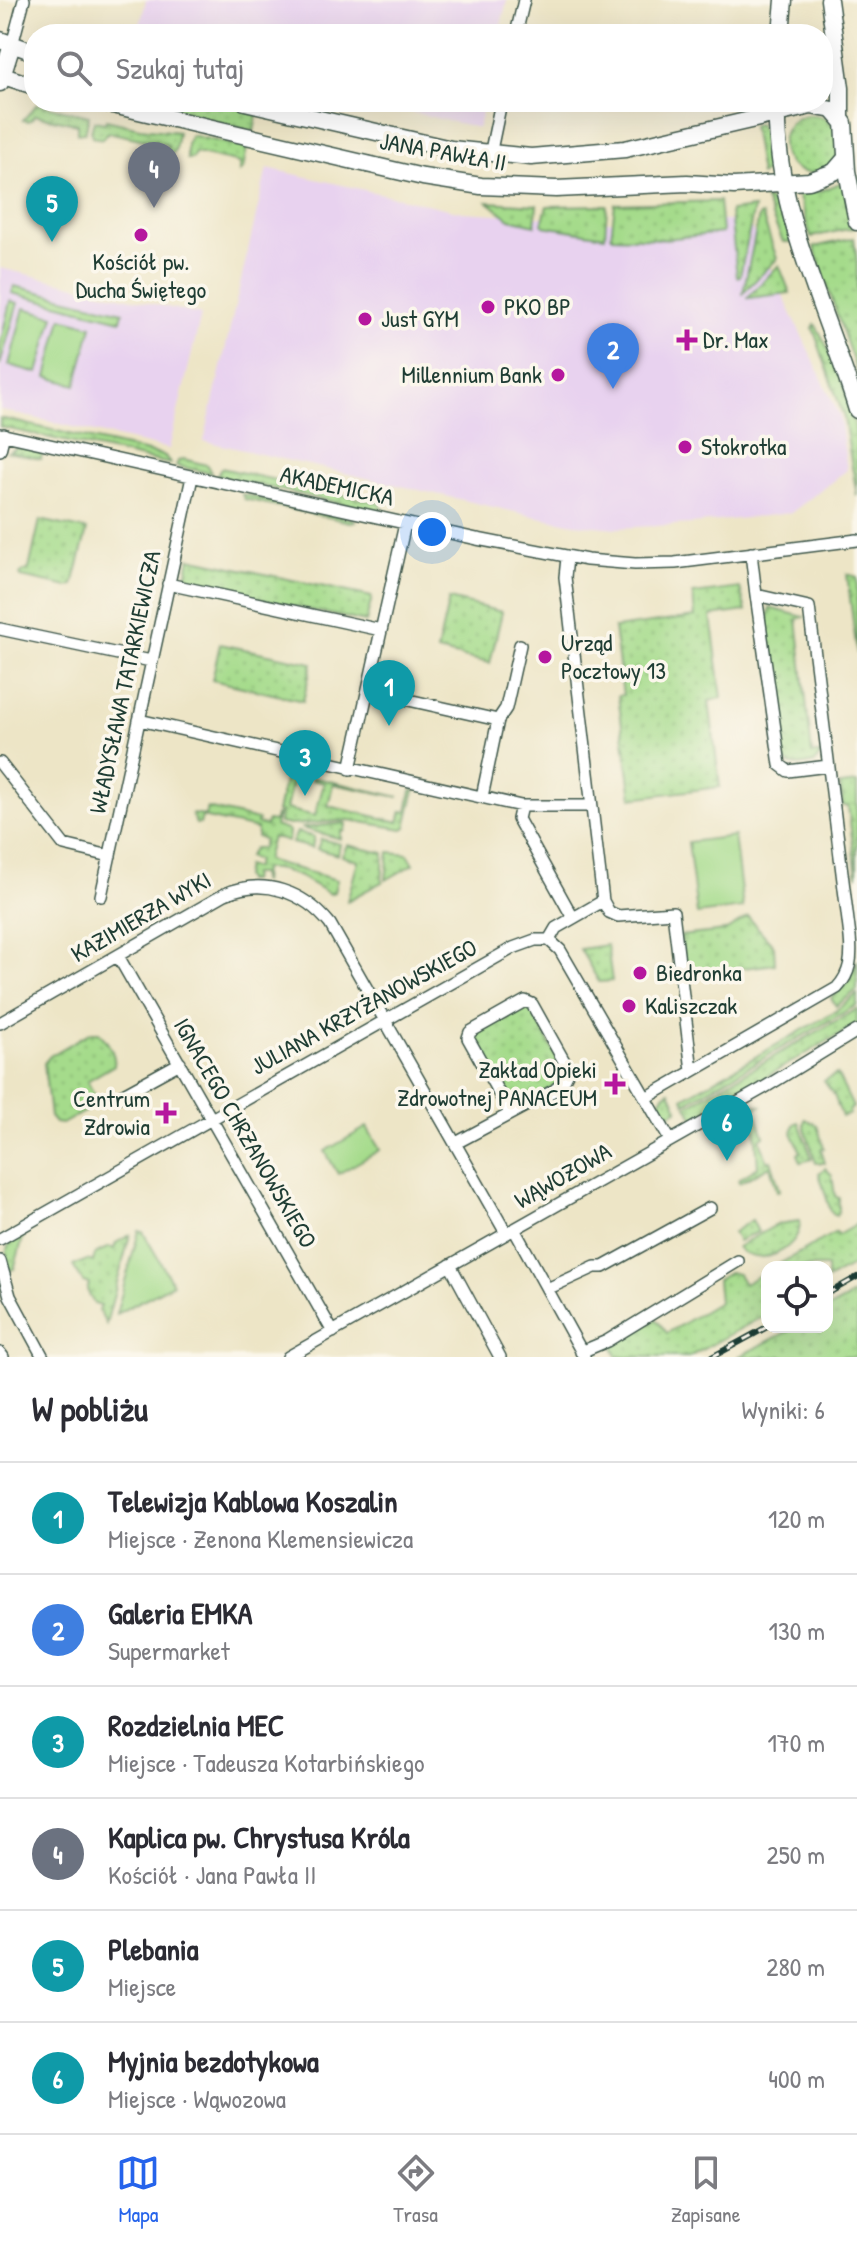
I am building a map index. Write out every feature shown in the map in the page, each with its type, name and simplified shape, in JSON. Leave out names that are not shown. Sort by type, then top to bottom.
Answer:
[{"type":"main road","points":[[782,24],[784,0]]},
{"type":"main road","points":[[829,0],[832,24]]},
{"type":"main road","points":[[833,29],[841,88],[841,118],[846,134],[846,158],[857,222]]},
{"type":"main road","points":[[6,42],[1,78],[24,84]]},
{"type":"main road","points":[[841,88],[854,122],[857,144]]},
{"type":"main road","points":[[833,110],[841,118]]},
{"type":"main road","name":"JANA PAWŁA II","points":[[144,112],[462,184],[556,189],[687,183],[734,186],[784,181]]},
{"type":"main road","name":"JANA PAWŁA II","points":[[289,112],[451,149],[531,157],[597,153],[761,112]]},
{"type":"main road","points":[[777,112],[776,141],[799,240],[857,410]]},
{"type":"main road","points":[[784,181],[825,177],[846,158]]},
{"type":"street","points":[[6,42],[24,0]]},
{"type":"street","points":[[518,24],[524,0]]},
{"type":"street","name":"JANA PAWŁA II","points":[[490,155],[499,112]]},
{"type":"street","points":[[0,450],[2,434]]},
{"type":"street","name":"AKADEMICKA","points":[[2,434],[567,558],[650,564],[857,540]]},
{"type":"street","name":"WŁADYSŁAWA TATARKIEWICZA","points":[[101,896],[192,477]]},
{"type":"street","points":[[350,769],[405,524]]},
{"type":"street","points":[[751,553],[780,765],[788,771],[828,766]]},
{"type":"street","points":[[567,558],[565,577],[603,901],[609,912],[618,916],[673,912],[692,1071]]},
{"type":"street","points":[[168,584],[381,630]]},
{"type":"street","points":[[646,1098],[828,994],[845,980],[851,954],[809,607],[756,595]]},
{"type":"street","points":[[0,629],[151,661]]},
{"type":"street","points":[[482,797],[498,720],[506,708],[520,645]]},
{"type":"street","points":[[368,691],[498,720]]},
{"type":"street","points":[[139,720],[521,806],[591,806]]},
{"type":"street","points":[[0,763],[64,845],[110,856]]},
{"type":"street","points":[[521,806],[518,819],[573,918]]},
{"type":"street","name":"KAZIMIERZA WYKI","points":[[0,1023],[238,888],[252,886],[278,890],[311,905],[330,924],[456,1143],[547,1289],[582,1355]]},
{"type":"street","points":[[603,901],[556,928],[549,940],[564,956],[670,1140]]},
{"type":"street","name":"JULIANA KRZYŻANOWSKIEGO","points":[[0,1239],[516,947],[535,940],[549,940]]},
{"type":"street","name":"IGNACEGO CHRZANOWSKIEGO","points":[[118,956],[333,1332]]},
{"type":"street","points":[[456,1143],[555,1090],[569,1070],[532,1004],[525,1001],[470,1032],[468,1038],[510,1113]]},
{"type":"street","name":"WĄWOZOWA","points":[[288,1357],[762,1089],[857,1031]]},
{"type":"street","points":[[118,1097],[180,1063]]},
{"type":"street","points":[[547,1289],[595,1267],[603,1267],[710,1208]]},
{"type":"street","points":[[0,1261],[10,1296],[43,1357]]},
{"type":"street","points":[[582,1355],[738,1261]]},
{"type":"street","points":[[450,1265],[500,1357]]},
{"type":"shaded area","points":[[146,0],[507,0],[501,24],[140,24]]},
{"type":"shaded area","points":[[412,112],[482,112],[478,128]]},
{"type":"shaded area","points":[[267,168],[462,212],[607,221],[748,221],[840,417],[847,470],[791,513],[692,524],[617,528],[533,516],[204,441]]},
{"type":"shaded area","points":[[0,268],[201,315],[169,449],[0,410]]},
{"type":"green space","points":[[30,112],[72,112],[89,116],[85,133],[77,133],[77,124],[35,115],[29,121],[23,120]]},
{"type":"green space","points":[[171,112],[258,112],[254,131]]},
{"type":"green space","points":[[811,115],[832,123],[840,144],[832,165],[811,173],[790,165],[782,144],[790,123]]},
{"type":"green space","points":[[106,120],[178,132],[175,151],[170,155],[166,152],[168,145],[108,132],[102,139],[93,137],[94,121],[105,123]]},
{"type":"green space","points":[[758,124],[764,131],[762,147],[768,169],[760,175],[752,125]]},
{"type":"green space","points":[[191,135],[247,148],[243,169],[239,172],[240,163],[195,153],[192,159],[187,159],[187,144]]},
{"type":"green space","points":[[844,183],[853,228],[811,237],[798,194],[821,191]]},
{"type":"green space","points":[[763,196],[780,209],[793,242],[783,242]]},
{"type":"green space","points":[[719,201],[722,233],[664,239],[611,235],[615,204]]},
{"type":"green space","points":[[488,202],[537,205],[535,225],[510,219]]},
{"type":"green space","points":[[607,205],[605,236],[542,224],[547,206]]},
{"type":"green space","points":[[754,208],[740,276],[737,277],[730,211]]},
{"type":"green space","points":[[762,215],[777,259],[743,293],[759,216]]},
{"type":"green space","points":[[854,238],[857,263],[857,373],[814,247]]},
{"type":"green space","points":[[779,265],[790,293],[748,298],[748,297]]},
{"type":"green space","points":[[14,286],[123,312],[121,320],[12,293]]},
{"type":"green space","points":[[10,301],[18,303],[0,365],[0,345]]},
{"type":"green space","points":[[24,308],[54,316],[38,373],[9,365]]},
{"type":"green space","points":[[62,318],[92,326],[76,385],[47,377]]},
{"type":"green space","points":[[815,324],[836,366],[851,410],[857,440],[857,496],[844,418],[813,328]]},
{"type":"green space","points":[[0,418],[165,456],[170,464],[0,427]]},
{"type":"green space","points":[[23,445],[43,449],[41,459],[8,452]]},
{"type":"green space","points":[[183,459],[207,465],[211,473],[176,466]]},
{"type":"green space","points":[[221,468],[380,503],[384,513],[217,476]]},
{"type":"green space","points":[[242,494],[354,519],[355,521],[244,499]]},
{"type":"green space","points":[[40,520],[87,530],[73,585],[68,587],[21,577],[20,574],[29,569]]},
{"type":"green space","points":[[190,558],[372,597],[366,622],[185,583]]},
{"type":"green space","points":[[847,574],[857,577],[857,654]]},
{"type":"green space","points":[[740,588],[746,611],[711,616],[722,698],[709,701],[720,787],[632,798],[618,696],[623,695],[614,628],[695,617],[693,594]]},
{"type":"green space","points":[[449,599],[502,612],[490,663],[437,651]]},
{"type":"green space","points":[[770,608],[804,617],[797,619],[812,754],[821,754],[815,763],[794,765],[783,759],[766,632]]},
{"type":"green space","points":[[220,644],[312,663],[303,701],[212,680]]},
{"type":"green space","points":[[280,770],[294,773],[286,809],[315,816],[324,783],[312,780],[312,777],[399,797],[333,784],[328,806],[399,822],[402,811],[407,812],[411,791],[415,789],[406,827],[349,820],[290,825],[279,823],[281,813],[277,812],[286,773]]},
{"type":"green space","points":[[857,783],[857,876],[848,806],[843,806],[840,785]]},
{"type":"green space","points":[[207,808],[258,820],[257,824],[266,826],[267,821],[274,822],[278,815],[275,826],[289,831],[288,842],[272,837],[266,860],[337,880],[334,892],[330,894],[281,870],[263,869],[262,883],[260,874],[252,874],[251,881],[246,881],[246,866],[255,868],[257,860],[248,857],[254,848],[262,848],[264,840],[257,837],[257,829],[202,817],[200,824],[196,824],[192,814],[205,816]]},
{"type":"green space","points":[[346,823],[341,839],[301,828]]},
{"type":"green space","points":[[297,832],[314,837],[312,848],[292,843]]},
{"type":"green space","points":[[734,836],[743,908],[697,914],[688,842]]},
{"type":"green space","points":[[321,839],[340,844],[338,855],[317,849]]},
{"type":"green space","points":[[347,845],[384,853],[382,882],[347,901],[358,861],[342,856]]},
{"type":"green space","points":[[389,852],[408,854],[414,864],[386,880]]},
{"type":"green space","points":[[748,917],[774,946],[775,964],[687,975],[680,936],[725,931]]},
{"type":"green space","points":[[607,945],[612,981],[599,982],[580,949]]},
{"type":"green space","points":[[857,960],[857,990],[836,1006],[831,998],[849,981]]},
{"type":"green space","points":[[857,994],[857,1005],[685,1103],[683,1098],[834,1012]]},
{"type":"green space","points":[[525,1006],[530,1008],[565,1071],[557,1085],[512,1109],[472,1038]]},
{"type":"green space","points":[[857,1009],[857,1024],[694,1119],[687,1106]]},
{"type":"green space","points":[[91,1032],[99,1032],[105,1039],[114,1065],[87,1081],[96,1098],[96,1105],[62,1124],[55,1123],[50,1117],[44,1063],[50,1056]]},
{"type":"green space","points":[[837,1074],[853,1107],[850,1114],[842,1117],[834,1095],[824,1081]]},
{"type":"green space","points":[[670,1091],[678,1109],[663,1118],[660,1103]]},
{"type":"green space","points":[[752,1104],[761,1106],[729,1124],[732,1112]]},
{"type":"green space","points":[[757,1116],[764,1136],[760,1139],[767,1161],[771,1160],[780,1190],[777,1191],[770,1166],[739,1183],[738,1180],[758,1167],[755,1127],[737,1135],[733,1130]]},
{"type":"green space","points":[[805,1119],[817,1125],[825,1163],[816,1163],[804,1125]]},
{"type":"green space","points":[[799,1122],[812,1159],[801,1162],[798,1154],[801,1152],[792,1133],[794,1124]]},
{"type":"green space","points":[[367,1127],[380,1150],[338,1174],[325,1151]]},
{"type":"green space","points":[[825,1168],[832,1175],[835,1196],[839,1198],[836,1215],[831,1212],[819,1173]]},
{"type":"green space","points":[[752,1220],[758,1232],[738,1241],[733,1233]]},
{"type":"green space","points":[[800,1221],[794,1240],[776,1254],[755,1257],[737,1247],[778,1224]]},
{"type":"green space","points":[[857,1224],[857,1263],[833,1277],[833,1261],[785,1261],[836,1232],[838,1235]]},
{"type":"green space","points":[[25,1231],[14,1269],[8,1271],[8,1247]]},
{"type":"green space","points":[[139,1231],[143,1232],[173,1284],[116,1314]]},
{"type":"green space","points":[[130,1235],[106,1324],[99,1311],[101,1306],[94,1304],[87,1290],[89,1284],[83,1282],[73,1266],[87,1260],[93,1262],[95,1254],[109,1247],[114,1249],[116,1243]]},
{"type":"green space","points":[[730,1272],[738,1274],[744,1284],[761,1274],[761,1317],[689,1357],[617,1357],[612,1344],[656,1319],[667,1333],[719,1302],[717,1280]]},
{"type":"green space","points":[[857,1293],[857,1357],[738,1357],[784,1333],[833,1333],[833,1306]]},
{"type":"railway","points":[[833,1291],[857,1277]]},
{"type":"railway","points":[[712,1357],[761,1330]]},
{"type":"place","name":"Kaplica pw. Chrystusa Króla","points":[[154,208]]},
{"type":"place","name":"Kościół pw. Ducha Świętego","points":[[141,235]]},
{"type":"place","name":"Plebania","points":[[52,242]]},
{"type":"place","name":"PKO BP","points":[[488,307]]},
{"type":"place","name":"Just GYM","points":[[365,319]]},
{"type":"place","name":"Dr. Max","points":[[687,340]]},
{"type":"place","name":"Millennium Bank","points":[[558,375]]},
{"type":"place","name":"Galeria EMKA","points":[[613,389]]},
{"type":"place","name":"Stokrotka","points":[[685,447]]},
{"type":"place","name":"Urząd Pocztowy 13","points":[[545,657]]},
{"type":"place","name":"Telewizja Kablowa Koszalin","points":[[389,726]]},
{"type":"place","name":"Rozdzielnia MEC","points":[[305,796]]},
{"type":"place","name":"Biedronka","points":[[640,973]]},
{"type":"place","name":"Kaliszczak","points":[[629,1006]]},
{"type":"place","name":"Zakład Opieki Zdrowotnej PANACEUM","points":[[615,1084]]},
{"type":"place","name":"Centrum Zdrowia","points":[[166,1113]]},
{"type":"place","name":"Myjnia bezdotykowa","points":[[727,1161]]}]
